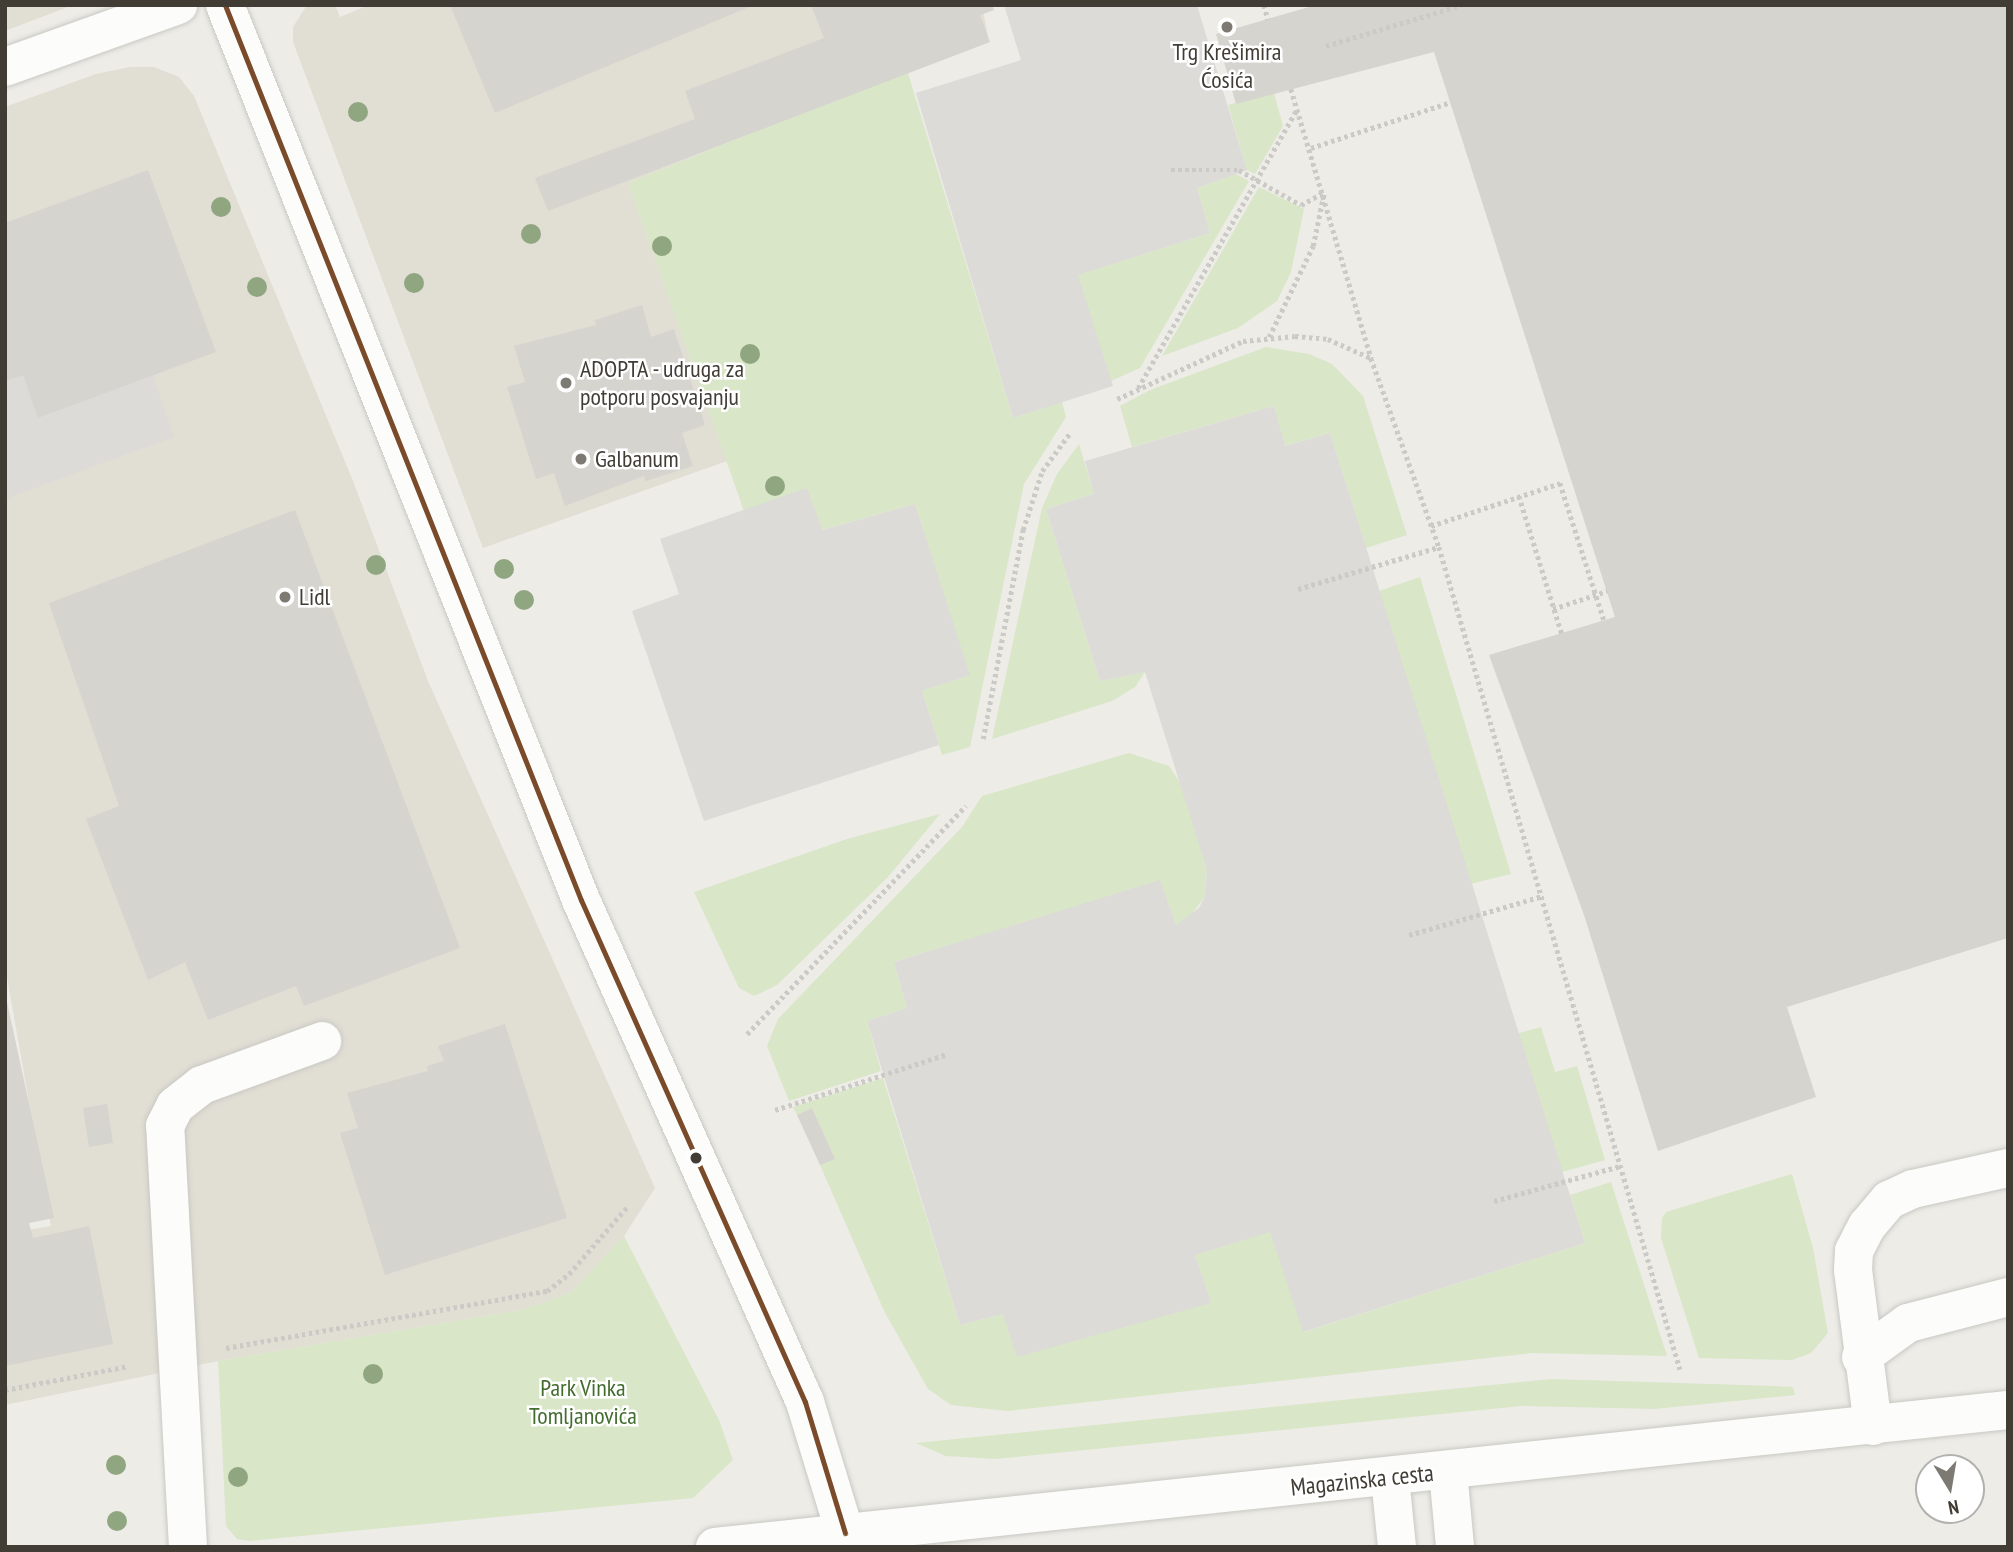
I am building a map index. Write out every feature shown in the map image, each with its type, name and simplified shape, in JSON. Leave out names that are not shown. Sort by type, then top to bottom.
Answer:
[{"type":"street","points":[[5,67],[178,5]]},
{"type":"street","points":[[225,5],[581,901],[805,1402],[845,1533]]},
{"type":"street","points":[[188,1547],[165,1126],[175,1106],[195,1088],[323,1041]]},
{"type":"street","points":[[1873,1426],[1861,1357],[1853,1270],[1854,1251],[1867,1226],[1889,1200],[1913,1189],[2008,1168]]},
{"type":"street","points":[[1861,1357],[1908,1323],[2008,1297]]},
{"type":"street","name":"Magazinska cesta","points":[[715,1547],[1390,1478],[2008,1410]]},
{"type":"street","points":[[1448,1471],[1455,1547]]},
{"type":"street","points":[[1390,1478],[1396,1547]]},
{"type":"path","points":[[1264,5],[1268,19]]},
{"type":"path","points":[[1326,46],[1462,5]]},
{"type":"path","points":[[1291,89],[1311,148],[1371,358],[1439,547],[1680,1369]]},
{"type":"path","points":[[1311,148],[1451,102]]},
{"type":"path","points":[[1138,388],[1297,107]]},
{"type":"path","points":[[1171,170],[1239,170],[1301,205],[1324,192]]},
{"type":"path","points":[[1269,338],[1313,246],[1324,192]]},
{"type":"path","points":[[1117,399],[1243,341],[1269,338],[1328,339],[1371,358]]},
{"type":"path","points":[[983,739],[1023,530],[1042,471],[1070,433]]},
{"type":"path","points":[[1431,526],[1560,483],[1604,620]]},
{"type":"path","points":[[1519,496],[1562,634]]},
{"type":"path","points":[[1298,589],[1439,547]]},
{"type":"path","points":[[1553,609],[1607,592]]},
{"type":"path","points":[[747,1034],[966,806]]},
{"type":"path","points":[[1409,935],[1542,896]]},
{"type":"path","points":[[775,1110],[947,1054]]},
{"type":"path","points":[[1494,1201],[1620,1166]]},
{"type":"path","points":[[213,1350],[547,1291],[569,1274],[628,1206]]},
{"type":"path","points":[[5,1390],[136,1364]]},
{"type":"shaded area","points":[[5,5],[73,5],[5,31]]},
{"type":"shaded area","points":[[307,5],[335,5],[340,17],[369,5],[982,5],[988,37],[628,183],[727,461],[483,548],[293,42],[293,27]]},
{"type":"shaded area","points":[[1004,5],[1197,5],[1247,170],[1197,188],[1210,233],[1078,275],[1113,386],[1013,418],[916,93],[1021,60]]},
{"type":"shaded area","points":[[130,67],[154,67],[179,77],[194,96],[353,481],[428,681],[655,1188],[624,1236],[570,1293],[521,1310],[218,1361],[5,1405],[5,1234],[51,1226],[5,966],[5,107],[96,74]]},
{"type":"shaded area","points":[[23,375],[39,418],[153,375],[174,437],[5,499],[5,381]]},
{"type":"shaded area","points":[[1274,406],[1285,446],[1330,433],[1585,1243],[1303,1332],[1270,1232],[1195,1255],[1211,1303],[1017,1357],[1003,1314],[960,1325],[867,1021],[907,1008],[894,962],[1160,880],[1176,925],[1199,908],[1205,896],[1207,870],[1145,672],[1100,681],[1046,509],[1094,494],[1085,461]]},
{"type":"shaded area","points":[[807,488],[822,530],[915,504],[970,675],[922,691],[939,745],[704,821],[632,611],[679,594],[660,539]]},
{"type":"green space","points":[[907,70],[1013,418],[1062,402],[1066,417],[1024,484],[970,747],[942,755],[922,691],[969,675],[915,504],[821,530],[807,489],[744,511],[628,183]]},
{"type":"green space","points":[[1274,93],[1283,126],[1255,174],[1247,170],[1228,105]]},
{"type":"green space","points":[[1236,174],[1249,181],[1140,368],[1111,381],[1077,275],[1210,233],[1197,188]]},
{"type":"green space","points":[[1259,187],[1304,209],[1291,272],[1277,301],[1238,328],[1162,356]]},
{"type":"green space","points":[[1266,347],[1309,354],[1332,364],[1363,396],[1407,535],[1366,548],[1330,433],[1284,446],[1274,406],[1132,447],[1120,406],[1150,390]]},
{"type":"green space","points":[[1079,444],[1094,494],[1046,509],[1100,681],[1145,672],[1135,687],[1112,701],[992,739],[1042,508],[1057,474]]},
{"type":"green space","points":[[1420,577],[1511,874],[1470,884],[1379,591]]},
{"type":"green space","points":[[1129,753],[1169,766],[1183,787],[1207,870],[1205,896],[1190,917],[1176,925],[1160,881],[894,962],[907,1008],[867,1021],[881,1071],[789,1101],[767,1046],[778,1019],[962,827],[982,796]]},
{"type":"green space","points":[[940,814],[888,877],[777,985],[754,996],[739,988],[694,892],[847,839]]},
{"type":"green space","points":[[1541,1027],[1555,1072],[1577,1066],[1605,1160],[1562,1172],[1516,1034]]},
{"type":"green space","points":[[883,1078],[960,1325],[1003,1314],[1210,1302],[1195,1255],[1271,1231],[1304,1332],[1585,1243],[1570,1195],[1611,1182],[1667,1356],[1532,1353],[1008,1411],[951,1405],[928,1389],[884,1311],[820,1165],[834,1159],[812,1108],[797,1115],[793,1107]]},
{"type":"green space","points":[[1792,1174],[1813,1248],[1828,1333],[1811,1353],[1792,1360],[1699,1358],[1661,1238],[1662,1218],[1666,1212]]},
{"type":"green space","name":"Park Vinka Tomljanovića","points":[[624,1236],[719,1420],[733,1460],[693,1498],[250,1541],[237,1539],[226,1526],[218,1361],[521,1310],[570,1293]]},
{"type":"green space","points":[[1551,1379],[1793,1387],[1795,1395],[1654,1409],[1521,1406],[995,1459],[946,1456],[916,1443]]},
{"type":"building","points":[[450,5],[754,5],[495,113]]},
{"type":"building","points":[[811,5],[992,5],[994,10],[980,15],[990,42],[548,211],[535,178],[695,119],[685,91],[824,38]]},
{"type":"building","points":[[1316,5],[2008,5],[2008,938],[1787,1007],[1816,1097],[1658,1151],[1584,915],[1489,655],[1615,617],[1434,52],[1236,104],[1216,34]]},
{"type":"building","points":[[148,170],[216,352],[38,418],[23,375],[5,381],[5,223]]},
{"type":"building","points":[[642,305],[651,337],[674,329],[705,425],[682,433],[693,466],[646,481],[644,476],[565,506],[554,473],[536,479],[507,387],[525,382],[514,346],[596,325],[595,320]]},
{"type":"building","points":[[295,510],[460,948],[304,1006],[296,986],[208,1020],[185,962],[148,980],[86,819],[119,806],[49,603]]},
{"type":"building","points":[[5,993],[54,1218],[29,1223],[33,1238],[89,1226],[113,1344],[5,1366]]},
{"type":"building","points":[[505,1024],[567,1218],[385,1275],[340,1133],[358,1128],[347,1093],[428,1071],[427,1066],[444,1061],[438,1046]]},
{"type":"building","points":[[107,1104],[113,1143],[89,1147],[83,1108]]},
{"type":"building","points":[[812,1108],[835,1159],[820,1165],[797,1115]]},
{"type":"transit line","points":[[225,5],[581,900],[805,1402],[845,1533]]},
{"type":"place","name":"Trg Krešimira Ćosića","points":[[1227,27]]},
{"type":"place","name":"ADOPTA - udruga za potporu posvajanju","points":[[566,383]]},
{"type":"place","name":"Galbanum","points":[[581,459]]},
{"type":"place","name":"Lidl","points":[[285,597]]}]
